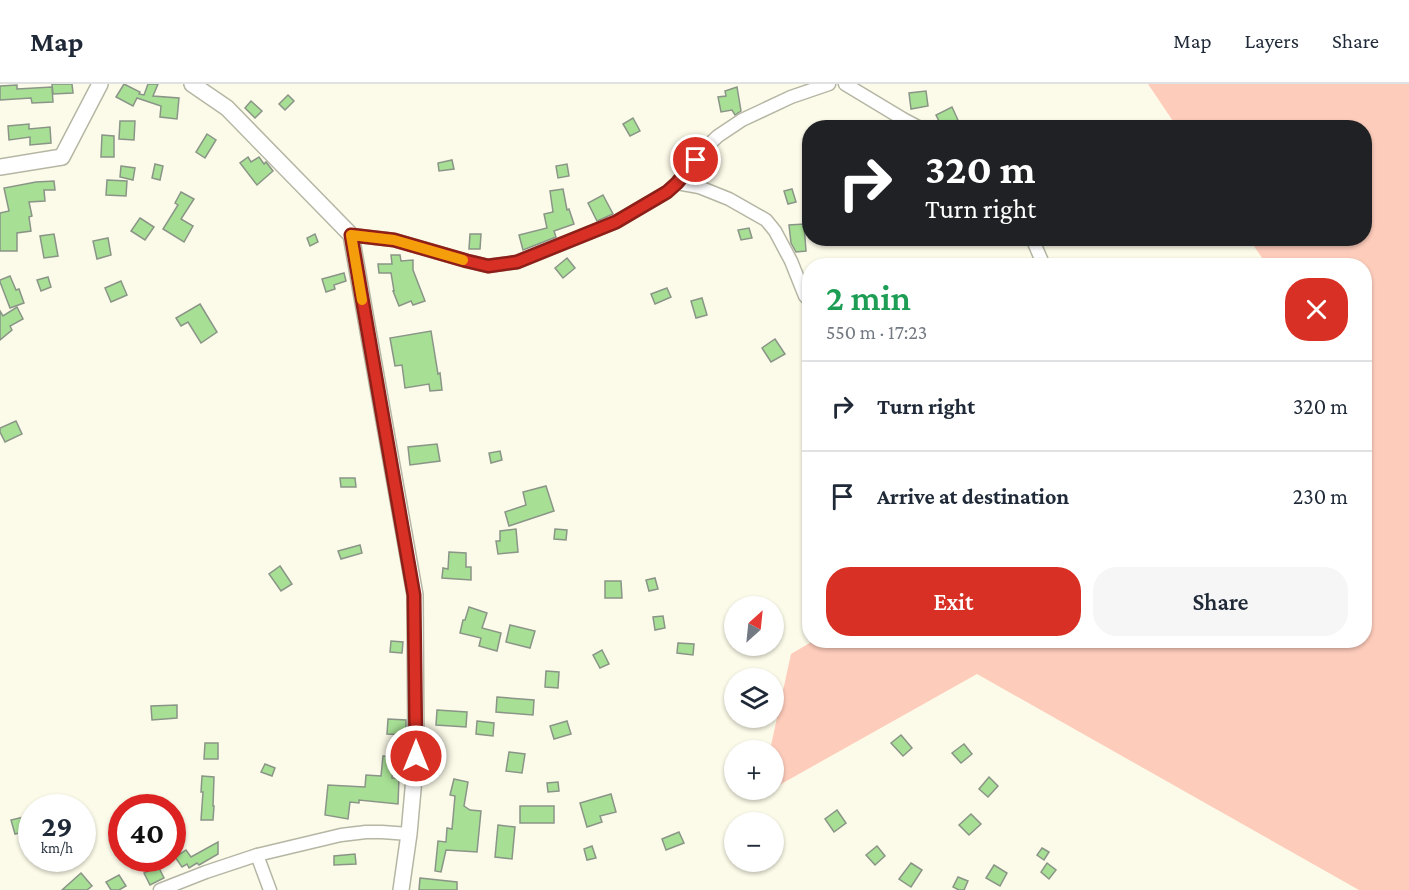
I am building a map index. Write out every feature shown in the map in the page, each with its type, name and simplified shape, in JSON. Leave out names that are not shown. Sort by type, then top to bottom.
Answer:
[{"type":"street","points":[[0,167],[62,157],[100,84]]},
{"type":"street","points":[[192,84],[227,108],[351,235],[414,595],[416,756],[401,890]]},
{"type":"street","points":[[351,235],[394,240],[488,266],[517,262],[616,222],[667,192],[703,150],[718,136],[742,120],[791,97],[829,84]]},
{"type":"street","points":[[845,84],[905,120]]},
{"type":"street","points":[[677,183],[699,187],[729,199],[766,220],[775,231],[791,261],[802,288]]},
{"type":"street","points":[[160,890],[257,855],[341,835],[366,832],[409,834]]},
{"type":"street","points":[[257,855],[270,890]]},
{"type":"shaded area","points":[[1148,84],[1409,84],[1409,890],[1359,890],[977,674],[784,782],[784,740],[772,740],[775,728],[784,728],[784,686],[791,654],[802,648],[1372,648],[1372,258],[1262,258],[1254,246],[1372,246],[1372,120],[1172,120]]},
{"type":"building","points":[[52,84],[72,84],[73,93],[53,94]]},
{"type":"building","points":[[124,84],[144,95],[148,84],[158,84],[153,96],[179,98],[177,119],[160,117],[161,106],[137,98],[133,106],[116,97]]},
{"type":"building","points":[[17,85],[17,89],[52,87],[53,102],[32,103],[31,98],[0,100],[0,86]]},
{"type":"building","points":[[737,87],[741,111],[735,115],[732,110],[721,112],[718,97],[726,96],[725,91]]},
{"type":"building","points":[[926,91],[928,106],[911,109],[909,93]]},
{"type":"building","points":[[288,95],[294,101],[285,110],[279,104]]},
{"type":"building","points":[[251,101],[262,111],[255,118],[245,108]]},
{"type":"building","points":[[952,107],[958,120],[938,120],[936,115]]},
{"type":"building","points":[[633,118],[640,131],[630,136],[623,124]]},
{"type":"building","points":[[120,121],[135,121],[134,140],[119,139]]},
{"type":"building","points":[[29,124],[29,129],[50,127],[51,143],[30,145],[30,137],[9,140],[8,126]]},
{"type":"building","points":[[207,134],[216,140],[205,158],[196,152]]},
{"type":"building","points":[[102,135],[114,136],[114,157],[101,157]]},
{"type":"building","points":[[248,157],[251,162],[259,157],[273,171],[257,185],[240,163]]},
{"type":"building","points":[[452,160],[454,169],[439,171],[438,163]]},
{"type":"building","points":[[155,164],[163,166],[160,180],[152,178]]},
{"type":"building","points":[[567,164],[569,176],[558,178],[556,166]]},
{"type":"building","points":[[121,166],[135,168],[133,180],[120,177]]},
{"type":"building","points":[[107,180],[127,181],[126,196],[106,195]]},
{"type":"building","points":[[54,181],[55,190],[44,190],[45,201],[29,202],[32,216],[29,217],[31,231],[17,233],[17,251],[0,251],[0,213],[9,211],[4,188]]},
{"type":"building","points":[[563,189],[567,210],[569,209],[574,224],[554,231],[556,237],[523,250],[519,235],[547,228],[544,214],[553,212],[550,191]]},
{"type":"building","points":[[792,189],[796,202],[788,204],[784,191]]},
{"type":"building","points":[[181,192],[194,199],[181,219],[193,226],[184,242],[163,229],[178,205],[175,203]]},
{"type":"building","points":[[603,195],[613,214],[597,221],[588,203]]},
{"type":"building","points":[[140,218],[154,227],[145,240],[131,231]]},
{"type":"building","points":[[802,224],[802,246],[806,246],[806,251],[796,252],[791,243],[789,225]]},
{"type":"building","points":[[749,228],[752,238],[741,240],[738,230]]},
{"type":"building","points":[[54,234],[58,256],[44,258],[40,236]]},
{"type":"building","points":[[315,234],[318,242],[310,246],[307,238]]},
{"type":"building","points":[[470,234],[481,234],[480,249],[469,249]]},
{"type":"building","points":[[108,238],[111,255],[97,259],[93,241]]},
{"type":"building","points":[[391,255],[400,255],[401,261],[413,260],[413,270],[425,301],[413,305],[411,301],[399,306],[393,291],[391,273],[379,273],[378,264],[392,264]]},
{"type":"building","points":[[567,258],[575,268],[563,278],[555,268]]},
{"type":"building","points":[[344,273],[346,281],[334,285],[335,289],[326,292],[322,279]]},
{"type":"building","points":[[10,276],[16,290],[19,289],[24,303],[10,308],[0,280]]},
{"type":"building","points":[[48,277],[51,287],[41,291],[37,280]]},
{"type":"building","points":[[121,281],[127,295],[111,302],[105,288]]},
{"type":"building","points":[[667,288],[671,297],[655,304],[651,294]]},
{"type":"building","points":[[702,298],[707,315],[696,318],[691,301]]},
{"type":"building","points":[[200,304],[217,332],[201,343],[188,322],[181,326],[176,318]]},
{"type":"building","points":[[17,307],[23,319],[10,326],[12,330],[0,340],[0,311],[3,316]]},
{"type":"building","points":[[431,331],[442,390],[430,391],[429,384],[405,388],[402,365],[395,366],[390,338]]},
{"type":"building","points":[[775,339],[785,354],[771,362],[762,348]]},
{"type":"building","points":[[16,421],[22,434],[5,442],[0,428]]},
{"type":"building","points":[[437,444],[440,461],[410,465],[408,447]]},
{"type":"building","points":[[500,451],[502,460],[491,463],[489,453]]},
{"type":"building","points":[[340,478],[355,478],[356,487],[341,487]]},
{"type":"building","points":[[546,486],[554,511],[509,526],[505,512],[526,505],[523,492]]},
{"type":"building","points":[[516,529],[518,552],[498,554],[496,541],[500,541],[500,531]]},
{"type":"building","points":[[555,529],[567,530],[566,540],[554,539]]},
{"type":"building","points":[[360,545],[362,553],[341,559],[338,551]]},
{"type":"building","points":[[449,552],[466,553],[466,567],[471,567],[471,580],[442,578],[443,568],[448,569]]},
{"type":"building","points":[[280,566],[292,584],[281,591],[269,574]]},
{"type":"building","points":[[655,578],[658,589],[649,591],[646,580]]},
{"type":"building","points":[[605,581],[621,581],[622,598],[605,598]]},
{"type":"building","points":[[469,607],[487,613],[482,628],[501,633],[497,651],[479,646],[481,638],[460,633]]},
{"type":"building","points":[[663,616],[665,628],[655,630],[653,617]]},
{"type":"building","points":[[510,625],[535,631],[530,648],[506,642]]},
{"type":"building","points":[[391,641],[403,642],[402,653],[390,652]]},
{"type":"building","points":[[678,643],[694,644],[693,655],[677,653]]},
{"type":"building","points":[[602,650],[609,664],[600,668],[593,655]]},
{"type":"building","points":[[546,671],[559,672],[558,688],[545,687]]},
{"type":"building","points":[[497,697],[534,700],[533,715],[496,712]]},
{"type":"building","points":[[177,705],[177,718],[152,720],[151,706]]},
{"type":"building","points":[[437,710],[467,712],[466,727],[436,725]]},
{"type":"building","points":[[388,719],[406,720],[406,735],[387,734]]},
{"type":"building","points":[[477,721],[494,723],[493,736],[476,734]]},
{"type":"building","points":[[567,721],[571,734],[554,739],[550,726]]},
{"type":"building","points":[[901,735],[912,748],[903,756],[891,743]]},
{"type":"building","points":[[205,743],[218,743],[218,759],[204,759]]},
{"type":"building","points":[[964,744],[972,754],[961,763],[952,753]]},
{"type":"building","points":[[509,752],[525,754],[522,773],[506,771]]},
{"type":"building","points":[[383,756],[394,757],[392,778],[399,778],[398,804],[359,800],[359,803],[350,802],[348,819],[325,815],[328,785],[365,787],[366,775],[381,776]]},
{"type":"building","points":[[265,764],[275,768],[272,776],[261,772]]},
{"type":"building","points":[[202,776],[214,777],[213,820],[201,820]]},
{"type":"building","points":[[989,777],[998,786],[988,797],[979,789]]},
{"type":"building","points":[[454,779],[468,782],[464,806],[470,810],[481,811],[477,852],[446,850],[441,872],[435,871],[438,841],[446,842],[447,828],[452,829],[455,796],[450,795]]},
{"type":"building","points":[[558,782],[559,791],[548,792],[547,783]]},
{"type":"building","points":[[611,794],[616,812],[600,816],[602,822],[587,827],[580,803]]},
{"type":"building","points":[[520,806],[554,806],[554,823],[520,823]]},
{"type":"building","points":[[837,810],[846,823],[834,832],[825,819]]},
{"type":"building","points":[[971,814],[981,824],[969,835],[959,825]]},
{"type":"building","points":[[18,818],[18,833],[15,834],[11,820]]},
{"type":"building","points":[[498,825],[515,827],[512,859],[495,857]]},
{"type":"building","points":[[679,832],[684,843],[666,850],[662,839]]},
{"type":"building","points":[[218,842],[218,854],[189,868],[186,865],[186,850],[191,857]]},
{"type":"building","points":[[592,846],[596,858],[587,860],[584,849]]},
{"type":"building","points":[[877,846],[885,856],[875,865],[866,855]]},
{"type":"building","points":[[1042,848],[1049,852],[1044,860],[1037,855]]},
{"type":"building","points":[[355,854],[356,864],[334,865],[334,856]]},
{"type":"building","points":[[911,863],[922,870],[911,887],[899,879]]},
{"type":"building","points":[[1047,863],[1056,870],[1049,879],[1041,872]]},
{"type":"building","points":[[994,865],[1007,873],[1000,886],[986,878]]},
{"type":"building","points":[[161,872],[164,878],[150,885],[144,873]]},
{"type":"building","points":[[81,873],[92,886],[87,890],[62,890]]},
{"type":"building","points":[[119,875],[126,886],[119,890],[111,890],[106,882]]},
{"type":"building","points":[[958,877],[968,881],[964,890],[953,887]]},
{"type":"building","points":[[420,878],[457,882],[457,890],[419,890]]},
{"type":"slow traffic","points":[[362,300],[351,235],[394,240],[463,260]]},
{"type":"route","points":[[416,756],[414,595],[351,235],[394,240],[488,266],[517,262],[616,222],[667,192],[696,160]]}]
